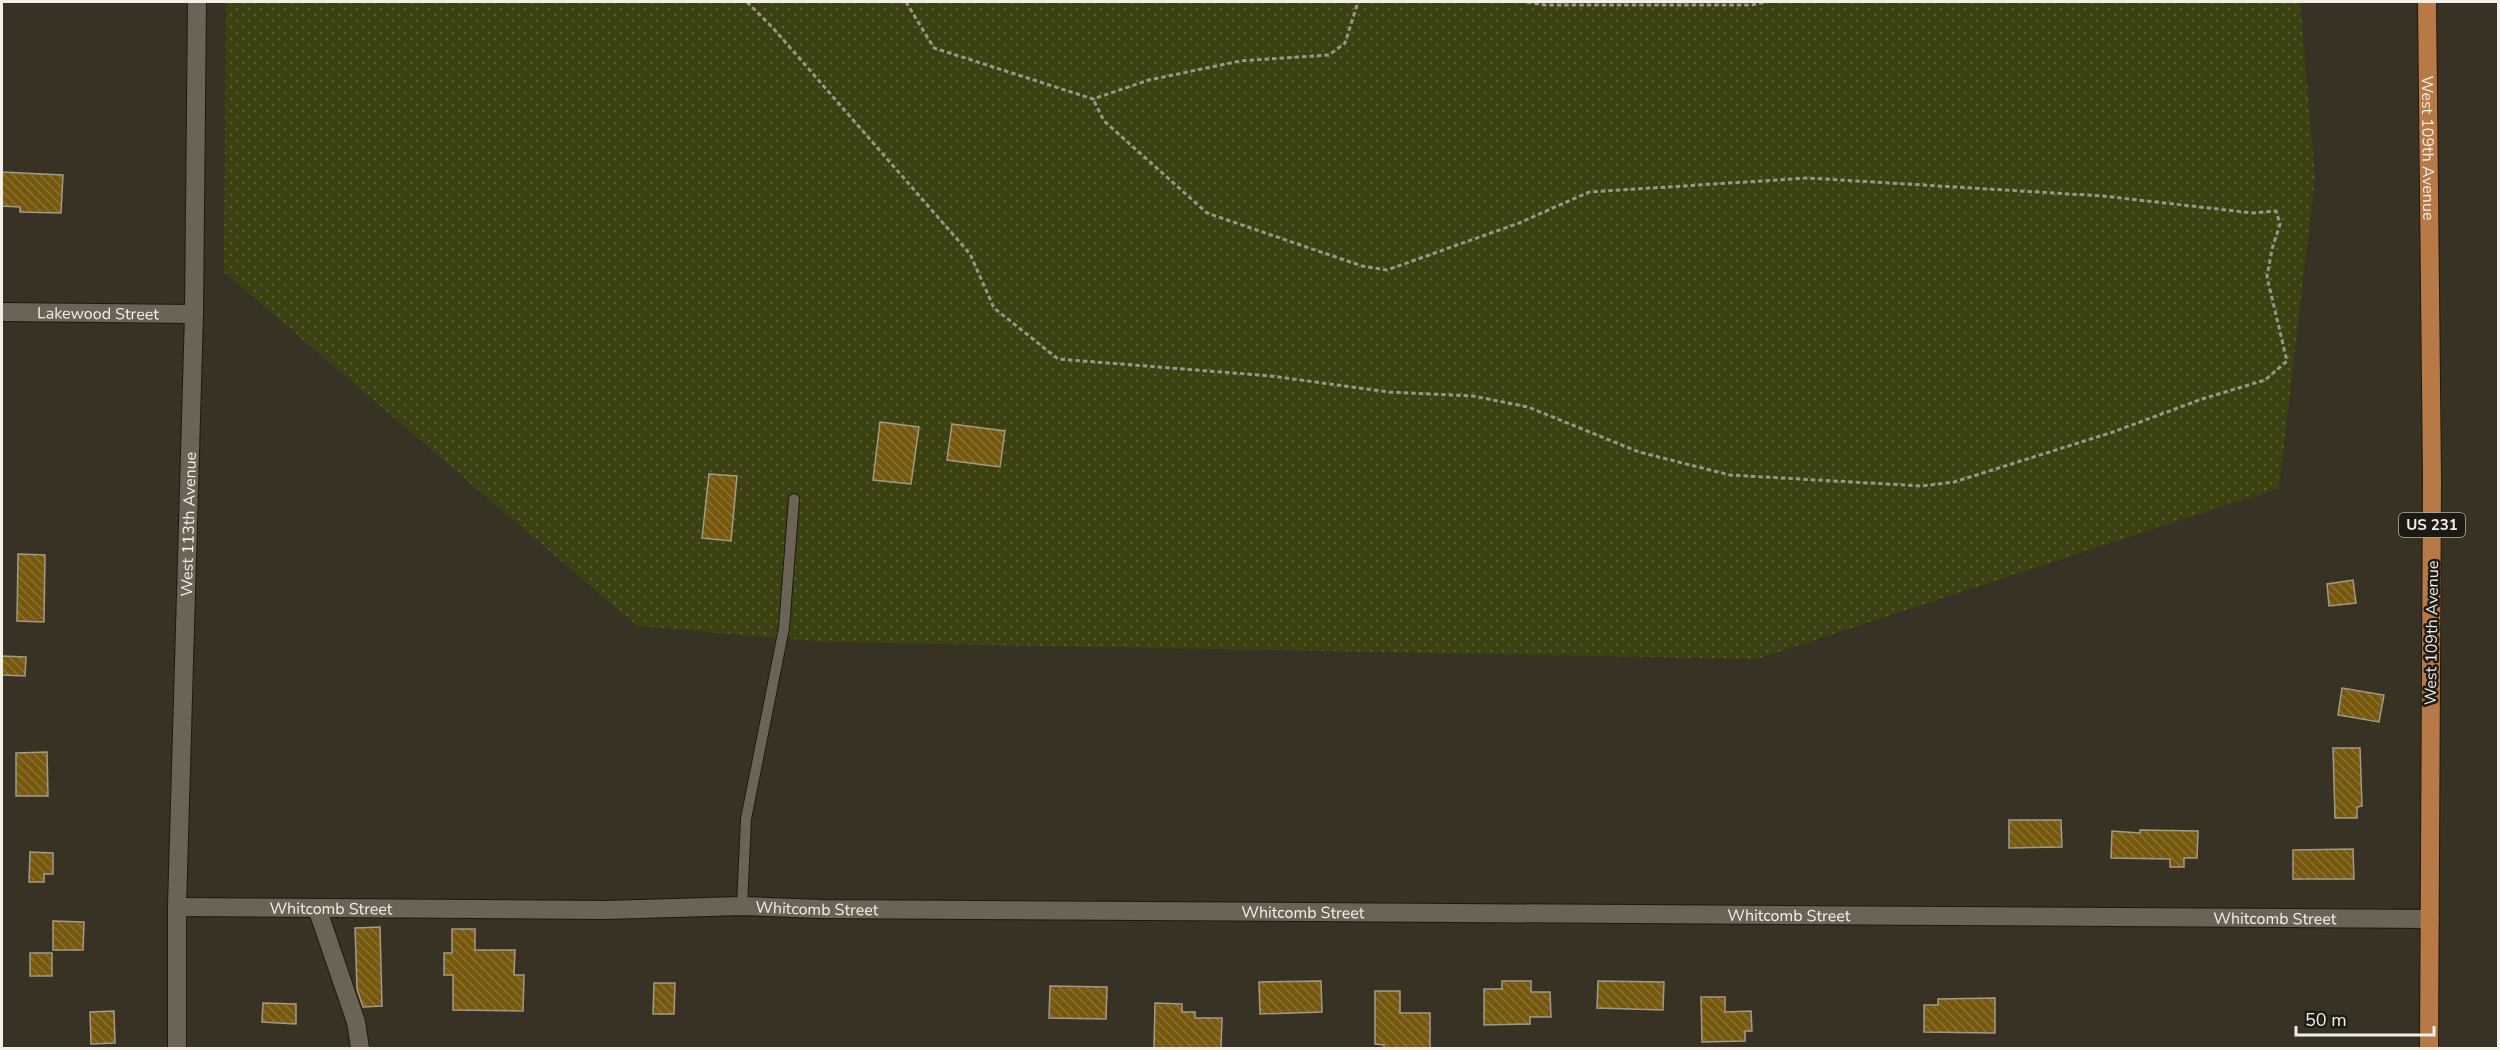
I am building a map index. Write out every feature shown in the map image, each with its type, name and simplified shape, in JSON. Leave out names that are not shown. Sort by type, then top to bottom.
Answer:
[{"type":"main road","name":"West 109th Avenue","points":[[2427,2],[2432,480],[2429,1048]]},
{"type":"street","name":"West 113th Avenue","points":[[177,1048],[177,907],[194,314],[197,2]]},
{"type":"street","name":"Lakewood Street","points":[[2,312],[194,314]]},
{"type":"street","name":"Whitcomb Street","points":[[177,907],[605,910],[741,906],[820,909],[2430,919]]},
{"type":"street","points":[[317,908],[356,1022],[360,1048]]},
{"type":"lane","points":[[741,906],[746,819],[784,628],[794,499]]},
{"type":"path","points":[[747,2],[773,28],[970,254],[994,308],[1058,359],[1271,376],[1389,392],[1473,396],[1528,407],[1639,452],[1730,475],[1922,486],[1954,482],[2113,432],[2202,399],[2265,380],[2287,361],[2267,277],[2272,249],[2280,224],[2276,211],[2253,213],[2103,196],[1808,178],[1589,192],[1519,224],[1387,270],[1362,266],[1207,213],[1104,121],[1093,99]]},
{"type":"path","points":[[906,2],[934,48],[1093,99],[1149,80],[1240,61],[1329,55],[1345,43],[1358,2]]},
{"type":"path","points":[[1527,2],[1545,5],[1751,5],[1766,2]]},
{"type":"green space","points":[[226,2],[2300,2],[2315,177],[2279,488],[1757,659],[827,642],[637,626],[224,272]]},
{"type":"building","points":[[2,172],[63,175],[61,213],[20,212],[20,207],[2,206]]},
{"type":"building","points":[[880,422],[919,427],[911,484],[873,480]]},
{"type":"building","points":[[952,424],[1005,431],[1000,467],[947,460]]},
{"type":"building","points":[[709,474],[737,476],[731,541],[702,538]]},
{"type":"building","points":[[18,554],[45,555],[44,622],[17,621]]},
{"type":"building","points":[[2353,580],[2356,603],[2329,606],[2327,584]]},
{"type":"building","points":[[2,656],[26,657],[25,676],[2,675]]},
{"type":"building","points":[[2342,688],[2384,695],[2379,722],[2338,715]]},
{"type":"building","points":[[2333,748],[2360,748],[2362,806],[2357,807],[2357,818],[2335,818]]},
{"type":"building","points":[[47,752],[48,796],[16,796],[16,753]]},
{"type":"building","points":[[2009,820],[2061,820],[2062,847],[2009,848]]},
{"type":"building","points":[[2140,830],[2198,831],[2197,858],[2184,858],[2184,867],[2170,867],[2170,859],[2111,858],[2112,831],[2140,833]]},
{"type":"building","points":[[2353,849],[2354,879],[2293,879],[2293,850]]},
{"type":"building","points":[[30,852],[53,853],[53,874],[44,874],[44,882],[29,882]]},
{"type":"building","points":[[53,921],[84,922],[83,950],[53,950]]},
{"type":"building","points":[[380,927],[382,1006],[363,1007],[357,989],[355,928]]},
{"type":"building","points":[[452,929],[475,929],[475,950],[515,950],[514,975],[524,975],[523,1011],[453,1010],[453,975],[444,975],[444,953],[452,953]]},
{"type":"building","points":[[30,953],[52,953],[52,976],[30,976]]},
{"type":"building","points":[[1321,981],[1322,1012],[1260,1014],[1259,982]]},
{"type":"building","points":[[1502,981],[1531,981],[1531,992],[1550,992],[1551,1017],[1530,1017],[1530,1024],[1484,1025],[1484,989],[1502,989]]},
{"type":"building","points":[[1598,981],[1664,982],[1663,1010],[1597,1008]]},
{"type":"building","points":[[654,983],[675,983],[674,1014],[653,1014]]},
{"type":"building","points":[[1050,986],[1107,987],[1106,1019],[1049,1018]]},
{"type":"building","points":[[1375,991],[1400,991],[1400,1013],[1430,1013],[1430,1048],[1384,1048],[1384,1045],[1375,1044]]},
{"type":"building","points":[[1701,997],[1725,997],[1725,1012],[1751,1011],[1752,1031],[1745,1031],[1745,1041],[1702,1042]]},
{"type":"building","points":[[1995,998],[1995,1033],[1924,1032],[1924,1005],[1938,1005],[1938,999]]},
{"type":"building","points":[[263,1003],[296,1004],[296,1024],[262,1022]]},
{"type":"building","points":[[1155,1003],[1182,1004],[1182,1012],[1195,1012],[1195,1018],[1222,1018],[1221,1048],[1154,1048]]},
{"type":"building","points":[[114,1011],[115,1043],[91,1044],[90,1012]]}]
